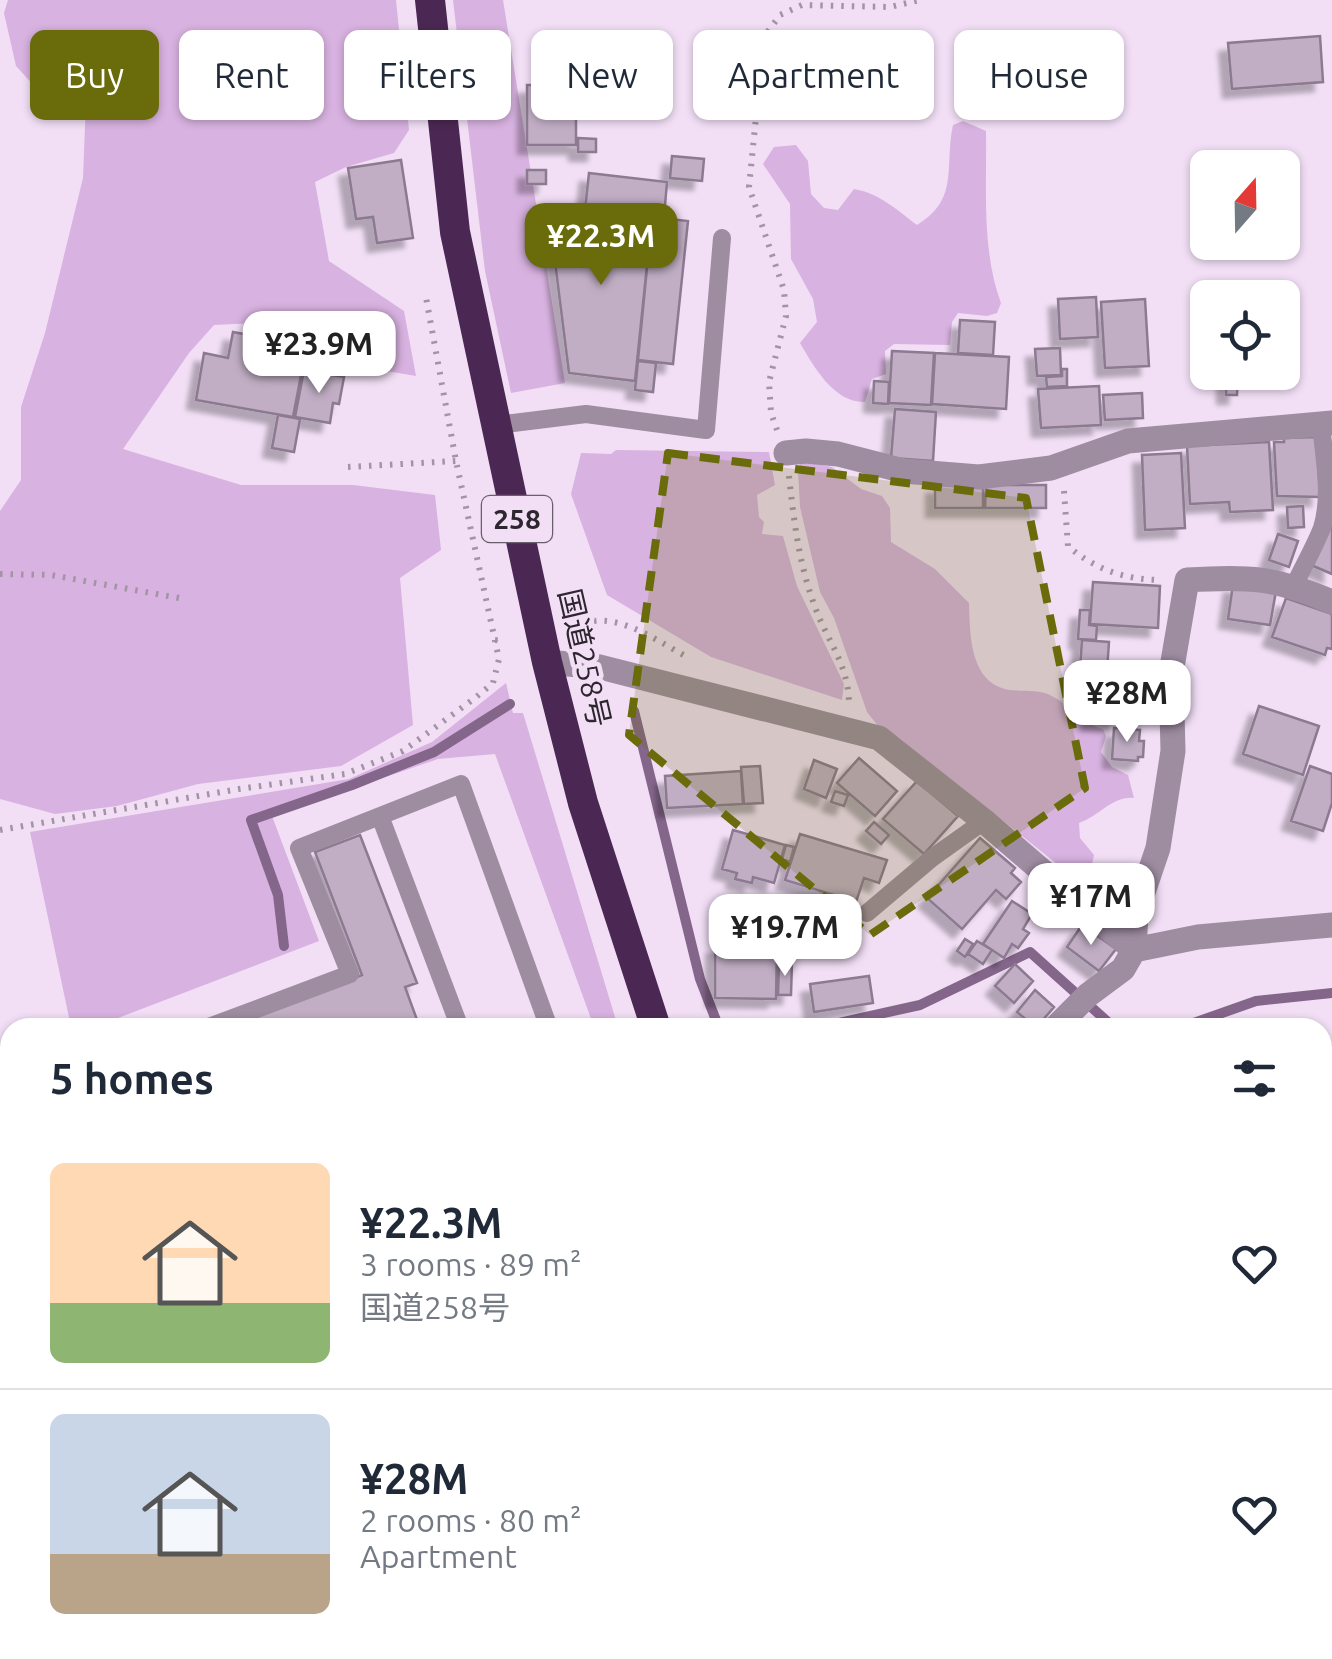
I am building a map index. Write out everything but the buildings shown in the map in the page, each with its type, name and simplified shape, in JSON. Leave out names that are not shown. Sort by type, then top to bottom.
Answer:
[{"type":"highway","name":"国道258号","points":[[430,0],[455,232],[548,662],[583,803],[653,1018]]},
{"type":"street","points":[[786,454],[838,454],[904,471],[979,477],[1051,468],[1128,441],[1326,424]]},
{"type":"street","points":[[1065,1018],[1123,969],[1134,950],[1136,913],[1158,848],[1174,751],[1172,673],[1187,580],[1247,576],[1294,586],[1332,602]]},
{"type":"street","points":[[548,662],[600,667],[879,738],[984,821],[1134,950]]},
{"type":"street","points":[[1134,950],[1198,938],[1332,926]]},
{"type":"lane","points":[[497,425],[586,414],[706,430],[722,238]]},
{"type":"lane","points":[[1294,586],[1326,511],[1326,424]]},
{"type":"lane","points":[[233,1018],[350,974],[299,848],[461,784],[545,1018]]},
{"type":"lane","points":[[380,816],[456,1018]]},
{"type":"lane","points":[[867,913],[932,858],[984,821]]},
{"type":"path","points":[[850,716],[848,679],[816,610],[798,556],[786,454],[771,413],[769,382],[786,316],[784,290],[749,186],[764,37],[780,15],[802,5],[890,7],[920,0]]},
{"type":"path","points":[[0,830],[346,774],[403,751],[493,682],[499,659],[456,461],[425,292]]},
{"type":"path","points":[[348,467],[456,461]]},
{"type":"path","points":[[1051,468],[1064,490],[1068,546],[1083,560],[1136,580],[1187,580]]},
{"type":"path","points":[[0,574],[51,575],[179,598]]},
{"type":"path","points":[[494,640],[505,642]]},
{"type":"highlighted area","points":[[668,453],[1026,498],[1085,788],[870,935],[629,735]]},
{"type":"shaded area","points":[[8,0],[396,0],[399,30],[344,30],[344,120],[408,120],[409,130],[394,153],[346,167],[315,182],[329,261],[404,311],[416,376],[333,362],[258,323],[214,325],[189,353],[123,449],[241,485],[353,485],[435,495],[441,550],[400,578],[413,725],[341,766],[198,784],[117,806],[55,814],[0,799],[0,511],[21,480],[21,407],[45,333],[83,178],[85,120],[159,120],[159,30],[30,30],[30,81],[16,66],[4,13]]},
{"type":"shaded area","points":[[453,0],[503,0],[508,30],[457,30]]},
{"type":"shaded area","points":[[511,49],[565,383],[511,393],[485,271],[467,120],[511,120]]},
{"type":"shaded area","points":[[963,121],[986,131],[986,218],[990,261],[1001,303],[997,313],[958,313],[952,322],[950,345],[894,344],[885,351],[886,374],[872,379],[865,402],[844,397],[826,382],[800,343],[817,322],[813,299],[791,259],[790,204],[763,164],[774,147],[796,145],[808,161],[811,194],[824,208],[838,210],[854,189],[880,198],[917,225],[931,215],[945,193],[953,125]]},
{"type":"shaded area","points":[[616,450],[769,452],[775,485],[757,495],[759,517],[764,522],[762,534],[783,536],[797,586],[844,684],[842,700],[711,657],[607,595],[571,494],[581,453],[611,454]]},
{"type":"shaded area","points":[[801,461],[832,467],[861,489],[882,496],[890,508],[891,542],[935,569],[969,603],[973,650],[989,681],[1005,689],[1046,693],[1103,729],[1106,736],[1101,752],[1112,767],[1128,775],[1134,798],[1112,803],[1079,823],[1080,838],[1094,855],[1091,869],[1057,864],[898,737],[878,726],[867,712],[834,618],[820,592],[800,507]]},
{"type":"shaded area","points":[[506,683],[513,713],[523,713],[615,1018],[591,1018],[495,754],[438,759],[272,816],[319,941],[118,1018],[69,1018],[30,832],[349,779],[432,742]]},
{"type":"waterway","points":[[284,946],[278,895],[251,820],[434,752],[510,704]]},
{"type":"waterway","points":[[634,711],[700,979],[715,1018]]},
{"type":"waterway","points":[[861,1018],[920,1005],[1030,952],[1103,1018]]},
{"type":"waterway","points":[[1208,1018],[1256,1001],[1332,993]]}]
